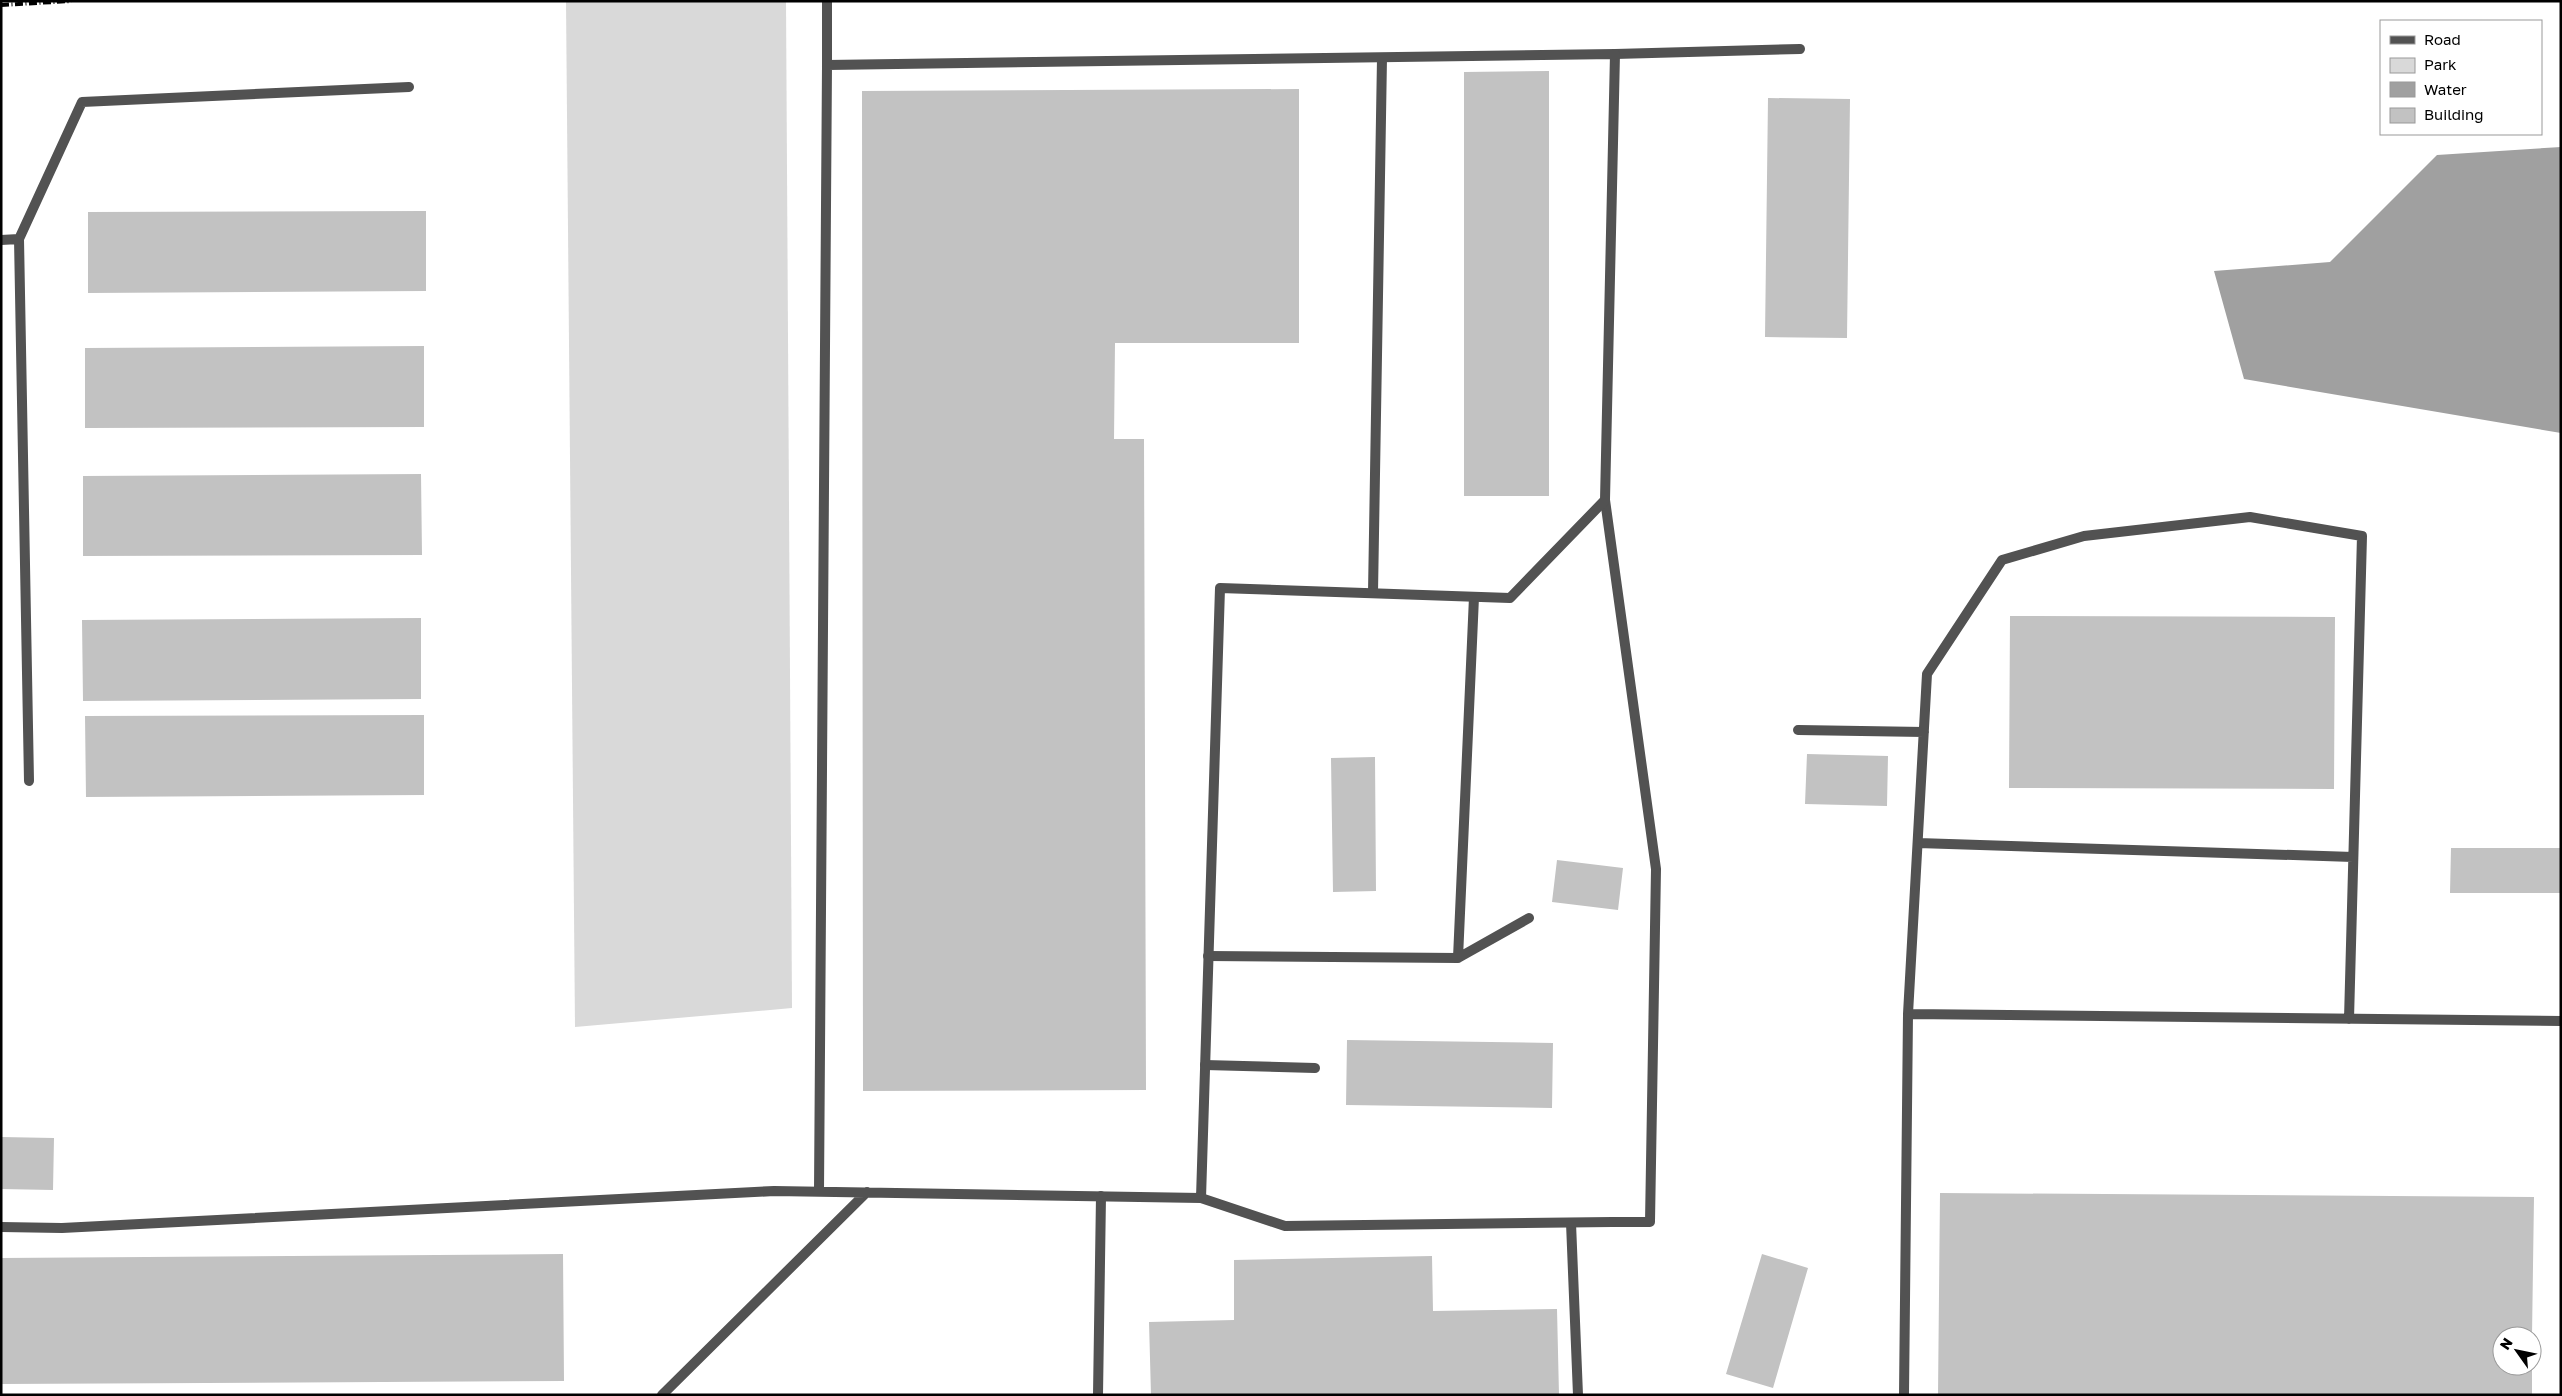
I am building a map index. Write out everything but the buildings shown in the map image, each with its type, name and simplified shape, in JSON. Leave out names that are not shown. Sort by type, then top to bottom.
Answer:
[{"type":"street","points":[[819,1191],[827,1]]},
{"type":"street","points":[[827,65],[1382,58],[1800,49]]},
{"type":"street","points":[[1,1227],[62,1228],[774,1191],[1201,1198],[1285,1226],[1650,1222],[1656,869],[1605,500],[1615,54]]},
{"type":"street","points":[[1373,593],[1382,58]]},
{"type":"street","points":[[29,781],[18,239],[82,102],[410,88]]},
{"type":"street","points":[[1,240],[18,239]]},
{"type":"street","points":[[1201,1198],[1220,588],[1510,598],[1605,500]]},
{"type":"street","points":[[1904,1395],[1908,1014],[1927,674],[2002,560],[2084,536],[2250,517],[2362,536],[2348,1018]]},
{"type":"street","points":[[1458,958],[1474,597]]},
{"type":"street","points":[[1798,730],[1924,732]]},
{"type":"street","points":[[1918,843],[2353,857]]},
{"type":"street","points":[[1208,956],[1458,958],[1529,918]]},
{"type":"street","points":[[1908,1014],[2561,1021]]},
{"type":"street","points":[[1205,1065],[1315,1068]]},
{"type":"street","points":[[662,1395],[867,1192]]},
{"type":"street","points":[[1098,1395],[1101,1196]]},
{"type":"street","points":[[1571,1223],[1578,1395]]},
{"type":"green space","points":[[566,1],[786,1],[792,1008],[575,1027]]},
{"type":"water","points":[[2561,147],[2561,433],[2244,379],[2214,271],[2330,262],[2437,155]]},
{"type":"railway","points":[[1,5],[71,1]]}]
